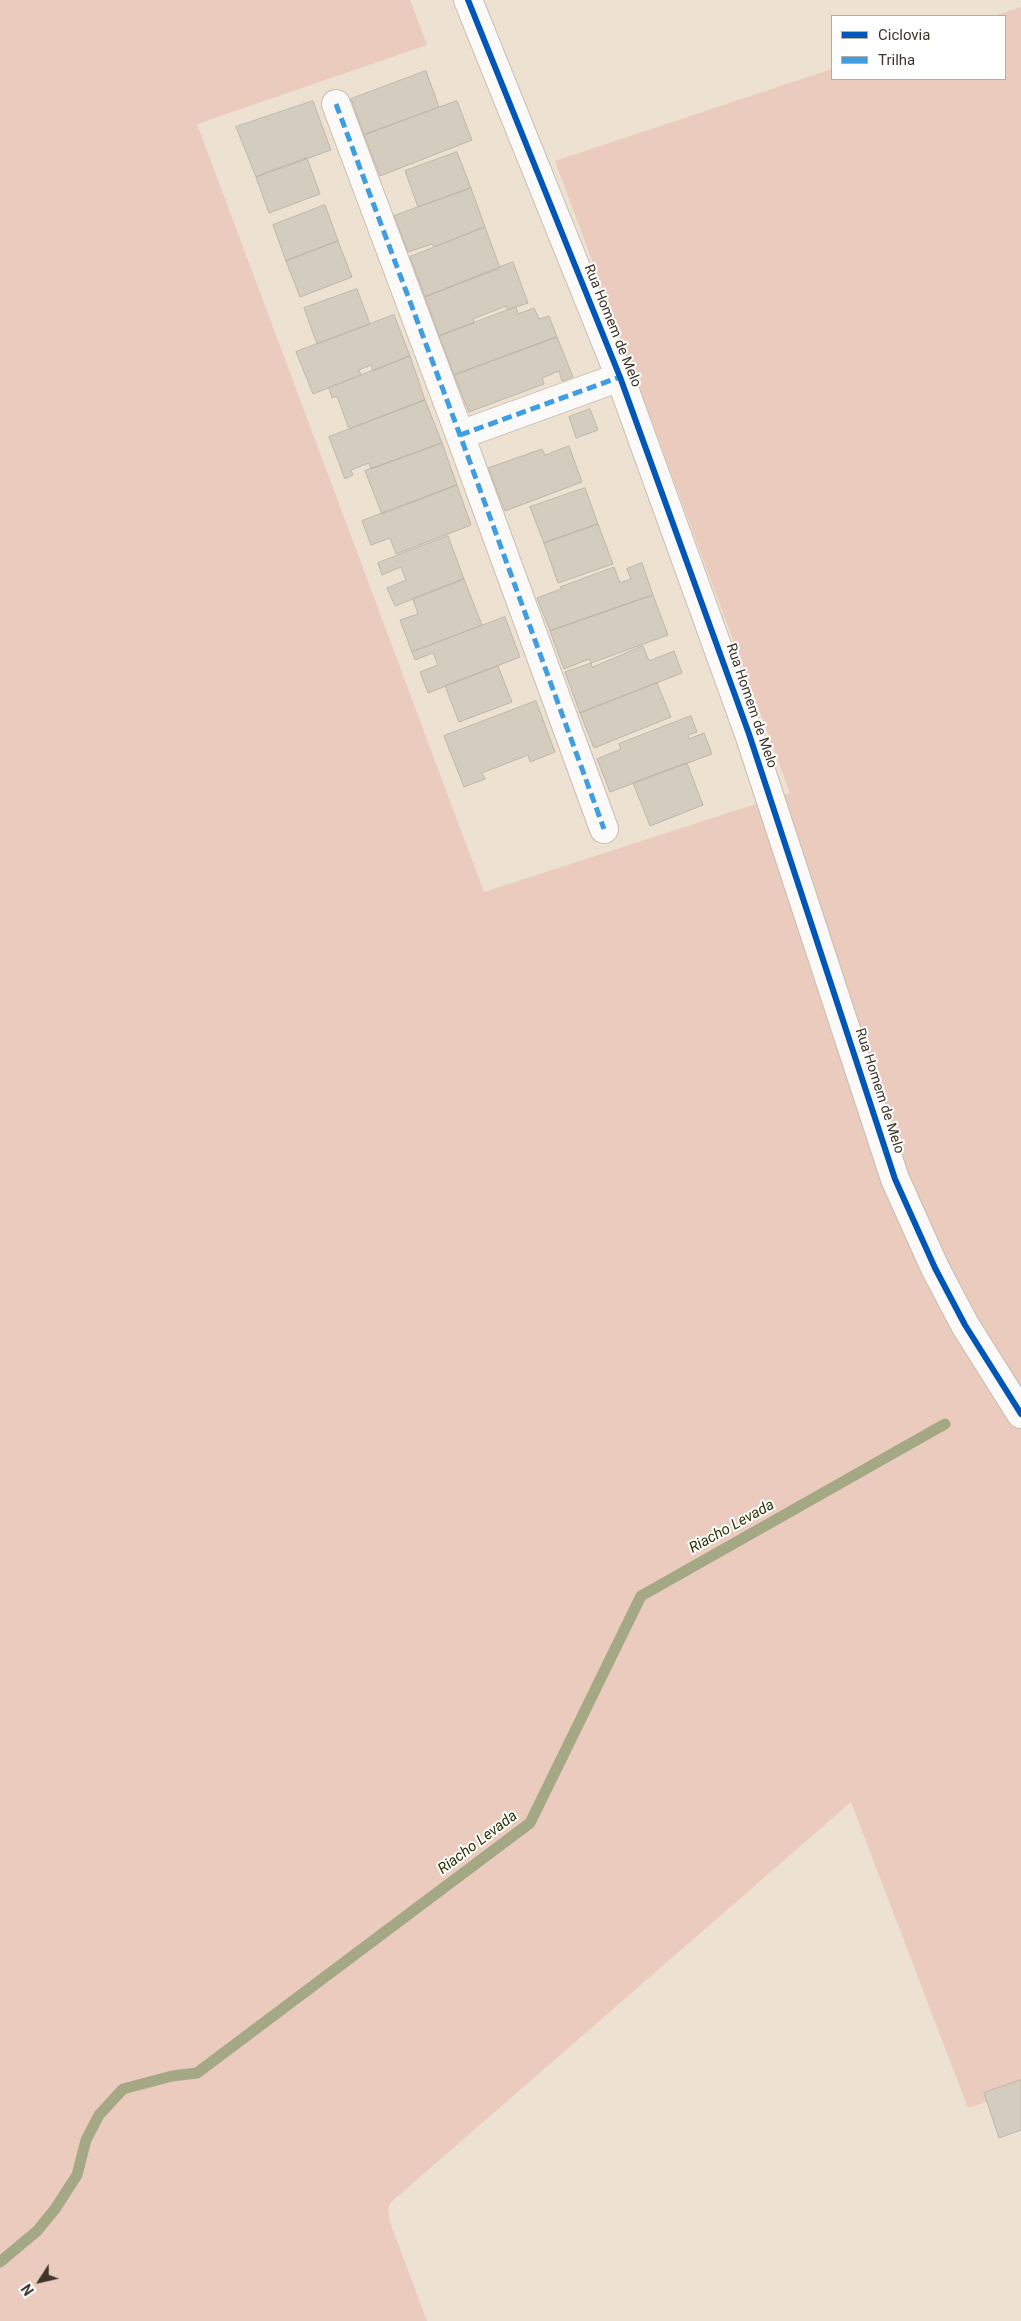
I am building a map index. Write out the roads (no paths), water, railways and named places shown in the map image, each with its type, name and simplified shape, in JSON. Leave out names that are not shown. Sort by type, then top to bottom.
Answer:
[{"type":"street","name":"Rua Homem de Melo","points":[[468,0],[620,377],[749,734],[895,1179],[935,1268],[965,1325],[1021,1414]]},
{"type":"street","points":[[336,104],[460,435],[604,829]]},
{"type":"street","points":[[460,435],[620,377]]},
{"type":"waterway","name":"Riacho Levada","points":[[0,2262],[37,2231],[55,2209],[77,2175],[86,2140],[99,2115],[123,2089],[172,2076],[197,2073],[530,1823],[641,1596],[945,1424]]}]
